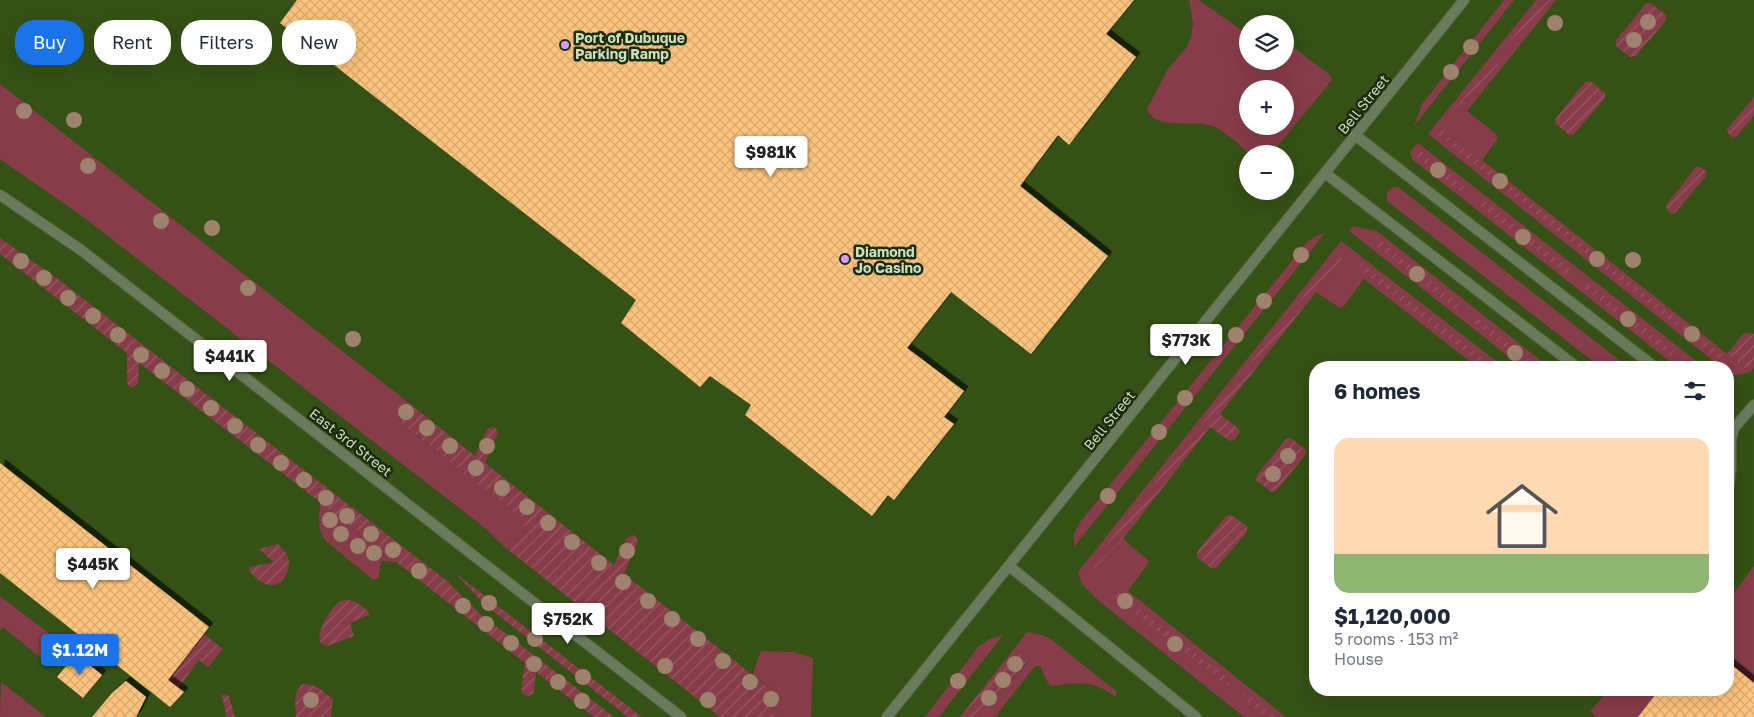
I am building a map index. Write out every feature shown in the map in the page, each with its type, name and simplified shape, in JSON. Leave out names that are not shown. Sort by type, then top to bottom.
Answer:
[{"type":"street","name":"Bell Street","points":[[887,717],[1464,0]]},
{"type":"street","points":[[1355,135],[1647,361]]},
{"type":"street","points":[[1325,173],[1569,361]]},
{"type":"street","name":"East 3rd Street","points":[[0,195],[81,250],[681,717]]},
{"type":"street","points":[[1734,422],[1754,405]]},
{"type":"street","points":[[1009,566],[1196,717]]},
{"type":"shaded area","points":[[0,0],[1754,0],[1754,717],[0,717]]},
{"type":"shaded area","points":[[1189,0],[1199,0],[1239,28],[1239,70],[1294,70],[1294,48],[1330,75],[1332,80],[1294,126],[1294,80],[1239,80],[1239,135],[1287,135],[1278,145],[1239,145],[1222,131],[1212,126],[1158,120],[1151,116],[1147,109],[1168,69],[1186,48],[1191,37],[1193,24]]},
{"type":"shaded area","points":[[1504,0],[1514,0],[1414,126],[1422,104]]},
{"type":"shaded area","points":[[1536,0],[1556,0],[1467,111],[1496,134],[1498,138],[1482,160],[1750,372],[1734,375],[1734,361],[1713,361],[1428,134]]},
{"type":"shaded area","points":[[1543,0],[1550,0],[1443,132],[1725,357],[1723,361],[1721,361],[1435,133]]},
{"type":"shaded area","points":[[1650,3],[1666,15],[1666,20],[1636,56],[1630,57],[1616,46],[1616,40],[1646,4]]},
{"type":"shaded area","points":[[1590,81],[1605,93],[1605,98],[1574,134],[1569,135],[1555,123],[1556,118],[1585,82]]},
{"type":"shaded area","points":[[0,84],[409,403],[397,420],[528,522],[507,549],[485,528],[82,216],[0,159]]},
{"type":"shaded area","points":[[1754,97],[1754,116],[1737,136],[1733,138],[1727,129]]},
{"type":"shaded area","points":[[1418,143],[1696,361],[1669,361],[1412,159],[1410,152]]},
{"type":"shaded area","points":[[1418,149],[1470,191],[1466,196],[1413,154]]},
{"type":"shaded area","points":[[1696,167],[1701,167],[1706,171],[1707,175],[1676,212],[1672,214],[1666,205]]},
{"type":"shaded area","points":[[1393,187],[1398,187],[1620,361],[1592,361],[1387,201],[1387,192]]},
{"type":"shaded area","points":[[1484,201],[1570,269],[1566,274],[1480,206]]},
{"type":"shaded area","points":[[1353,226],[1377,231],[1541,361],[1514,361],[1349,231]]},
{"type":"shaded area","points":[[1325,233],[1074,547],[1074,534],[1080,522],[1307,242]]},
{"type":"shaded area","points":[[0,238],[58,279],[447,581],[479,613],[614,717],[594,717],[536,672],[534,692],[532,695],[527,696],[523,694],[521,689],[525,663],[320,502],[139,363],[138,384],[133,387],[129,386],[127,382],[127,353],[0,254]]},
{"type":"shaded area","points":[[1377,238],[1462,306],[1458,311],[1372,242]]},
{"type":"shaded area","points":[[1341,241],[1496,361],[1469,361],[1364,279],[1344,306],[1340,308],[1316,292],[1342,259],[1337,255],[1095,568],[1123,539],[1149,561],[1128,591],[1286,717],[1244,717],[1100,602],[1082,584],[1078,572]]},
{"type":"shaded area","points":[[1337,254],[1342,259],[1220,414],[1239,429],[1240,432],[1234,440],[1230,441],[1210,427],[1123,539],[1095,568],[1090,565]]},
{"type":"shaded area","points":[[1362,263],[1486,361],[1476,361],[1358,268]]},
{"type":"shaded area","points":[[1588,283],[1673,351],[1670,356],[1584,288]]},
{"type":"shaded area","points":[[1474,315],[1532,361],[1522,361],[1470,320]]},
{"type":"shaded area","points":[[1743,334],[1754,334],[1754,368],[1750,372],[1727,354]]},
{"type":"shaded area","points":[[409,403],[475,456],[488,428],[495,427],[498,433],[485,463],[614,565],[627,537],[635,535],[638,541],[624,574],[782,698],[772,712],[778,717],[720,717],[507,549],[527,522],[397,420]]},
{"type":"shaded area","points":[[1291,438],[1306,450],[1306,454],[1276,491],[1271,492],[1256,480],[1257,475],[1286,439]]},
{"type":"shaded area","points":[[320,502],[397,562],[381,561],[378,579],[372,579],[326,541],[321,532],[319,522]]},
{"type":"shaded area","points":[[1231,515],[1247,526],[1247,532],[1216,568],[1211,568],[1197,557],[1197,552],[1226,516]]},
{"type":"shaded area","points":[[278,544],[288,557],[288,570],[280,582],[272,585],[265,584],[249,570],[250,567],[274,562],[259,549]]},
{"type":"shaded area","points":[[1754,566],[1754,683],[1734,667],[1734,593]]},
{"type":"shaded area","points":[[455,573],[642,717],[628,717],[484,604]]},
{"type":"shaded area","points":[[1119,593],[1231,681],[1227,686],[1115,597]]},
{"type":"shaded area","points":[[0,596],[59,641],[42,659],[3,627],[0,630]]},
{"type":"shaded area","points":[[346,600],[358,604],[369,612],[369,615],[350,623],[354,636],[328,646],[322,644],[320,633],[326,618],[340,601]]},
{"type":"shaded area","points":[[1027,632],[1043,635],[1052,640],[1116,691],[1115,696],[1097,686],[1086,684],[1049,685],[1040,666],[1035,666],[995,717],[983,717],[1028,661],[1014,649]]},
{"type":"shaded area","points":[[204,634],[223,649],[208,667],[199,660],[178,688],[168,680]]},
{"type":"shaded area","points":[[1003,635],[939,717],[925,717],[979,646],[990,639]]},
{"type":"shaded area","points":[[1014,649],[1028,660],[983,717],[960,717]]},
{"type":"shaded area","points":[[762,651],[793,652],[813,658],[811,717],[778,717],[772,712],[782,698],[753,674]]},
{"type":"shaded area","points":[[1,682],[46,717],[0,717]]},
{"type":"shaded area","points":[[303,684],[316,686],[333,699],[331,717],[296,717],[296,695]]},
{"type":"shaded area","points":[[1245,692],[1277,717],[1266,717],[1241,697]]},
{"type":"shaded area","points":[[221,694],[229,696],[235,717],[227,717]]},
{"type":"shaded area","points":[[1604,696],[1654,696],[1638,717],[1597,717],[1590,711]]},
{"type":"building","name":"Diamond Jo Casino","points":[[297,0],[1134,0],[1106,34],[1136,57],[1069,145],[1058,135],[1020,186],[1108,256],[1031,354],[951,292],[907,348],[964,391],[944,417],[954,424],[894,500],[888,495],[872,516],[745,415],[751,405],[710,376],[700,387],[621,323],[636,300],[334,65],[356,65],[356,20],[282,20]]},
{"type":"building","points":[[0,463],[209,627],[168,680],[184,692],[170,707],[0,573]]},
{"type":"building","points":[[76,654],[102,675],[83,698],[57,677]]},
{"type":"building","points":[[1734,667],[1754,683],[1754,717],[1638,717],[1654,696],[1734,696]]},
{"type":"building","points":[[126,681],[146,697],[136,717],[92,717],[112,693]]},
{"type":"place","name":"Port of Dubuque Parking Ramp","points":[[565,45]]},
{"type":"place","name":"Diamond Jo Casino","points":[[845,259]]}]
